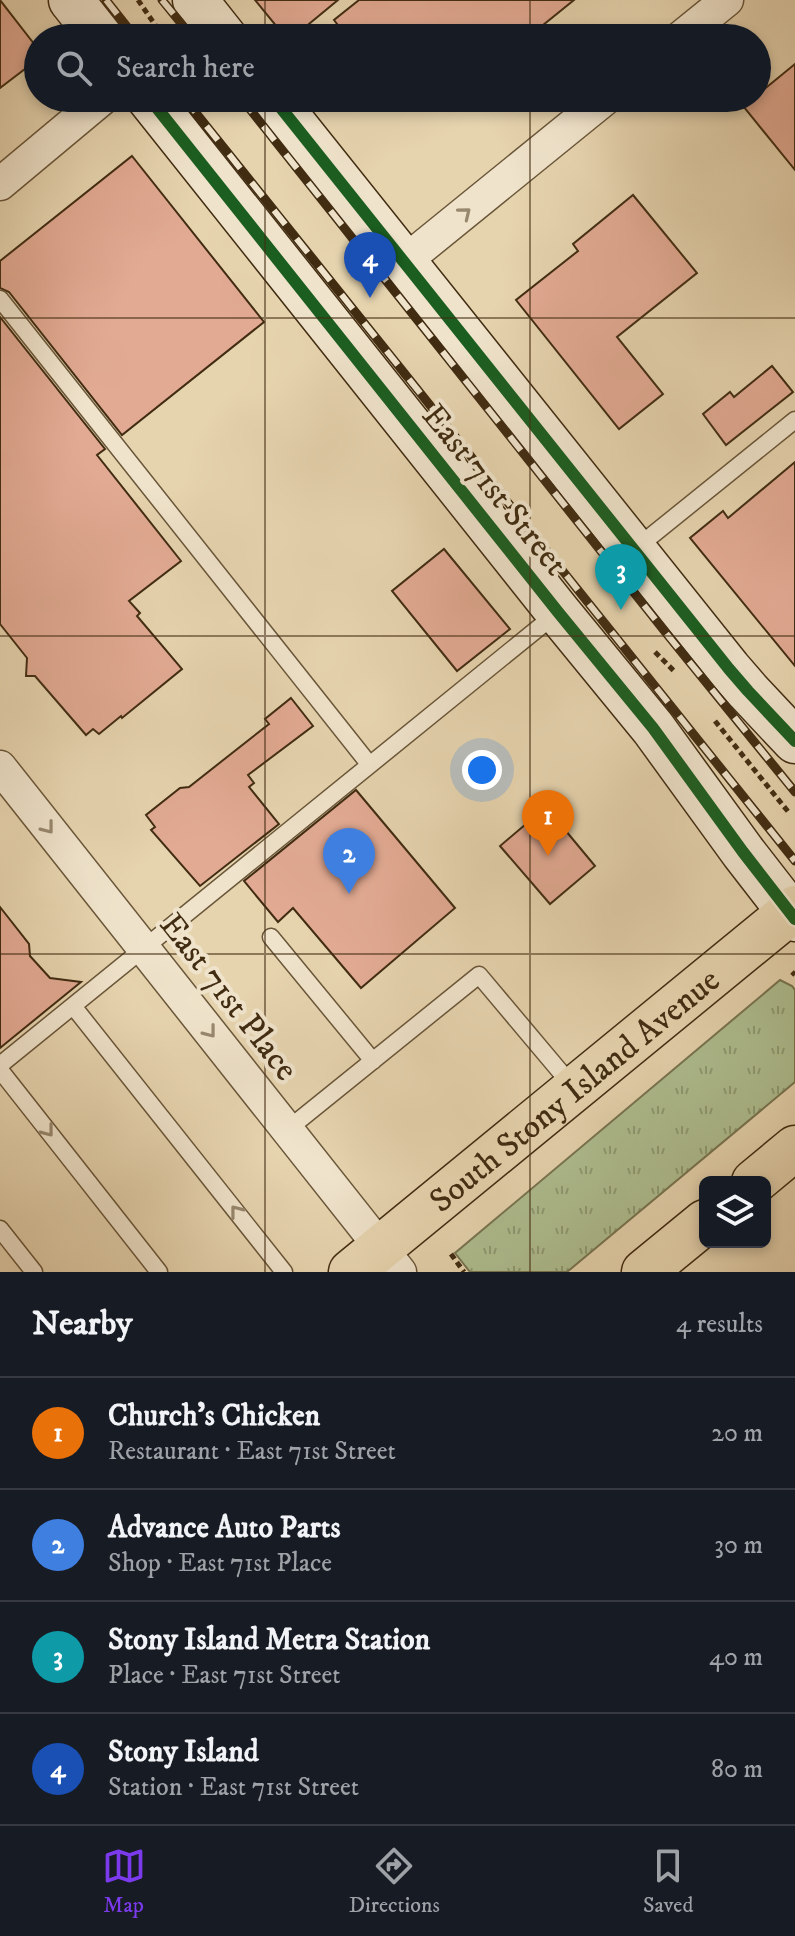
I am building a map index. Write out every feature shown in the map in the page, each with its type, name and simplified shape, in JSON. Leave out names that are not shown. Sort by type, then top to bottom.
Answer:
[{"type":"highway","name":"South Stony Island Avenue","points":[[377,1264],[574,1088],[793,913]]},
{"type":"highway","points":[[761,1176],[795,1148]]},
{"type":"highway","points":[[644,1272],[699,1227]]},
{"type":"main road","points":[[71,0],[90,24]]},
{"type":"main road","points":[[195,0],[214,24]]},
{"type":"main road","name":"East 71st Street","points":[[160,112],[653,728],[743,852],[793,913]]},
{"type":"main road","name":"East 71st Street","points":[[284,112],[748,691],[795,741]]},
{"type":"street","points":[[697,24],[727,0]]},
{"type":"street","points":[[0,184],[86,112]]},
{"type":"street","points":[[404,262],[589,112]]},
{"type":"street","name":"East 71st Place","points":[[0,767],[287,1130],[377,1264]]},
{"type":"lane","points":[[0,299],[369,764]]},
{"type":"lane","points":[[635,549],[795,420]]},
{"type":"lane","points":[[159,1272],[0,1067],[558,612]]},
{"type":"lane","points":[[271,937],[373,1061]]},
{"type":"lane","points":[[287,1130],[479,975],[574,1088]]},
{"type":"lane","points":[[73,1006],[284,1272]]},
{"type":"lane","points":[[0,1229],[34,1272]]},
{"type":"path","points":[[138,0],[154,24]]},
{"type":"path","points":[[655,652],[683,681]]},
{"type":"path","points":[[712,717],[790,814]]},
{"type":"path","points":[[451,1254],[464,1272]]},
{"type":"green space","points":[[780,980],[795,990],[795,1082],[567,1272],[470,1272],[455,1253]]},
{"type":"building","points":[[0,0],[24,31],[24,70],[0,88]]},
{"type":"building","points":[[255,0],[338,0],[309,24],[275,24]]},
{"type":"building","points":[[359,0],[574,0],[544,24],[337,24],[334,20]]},
{"type":"building","points":[[795,64],[795,170],[748,112],[771,112],[771,84]]},
{"type":"building","points":[[132,156],[264,322],[122,435],[9,292],[0,288],[0,261]]},
{"type":"building","points":[[633,195],[697,273],[617,337],[663,394],[619,429],[516,300],[578,251],[573,244]]},
{"type":"building","points":[[0,317],[105,449],[97,455],[181,561],[129,601],[140,613],[137,616],[182,669],[99,734],[93,729],[86,735],[35,676],[26,676],[27,658],[0,624]]},
{"type":"building","points":[[772,366],[793,392],[726,445],[703,414],[730,392],[734,397]]},
{"type":"building","points":[[795,462],[795,666],[690,538],[723,511],[728,518]]},
{"type":"building","points":[[444,549],[510,629],[457,671],[392,591]]},
{"type":"building","points":[[291,698],[313,726],[248,775],[254,783],[249,787],[279,824],[200,886],[151,830],[155,827],[146,815],[180,788],[189,787],[269,724],[265,719]]},
{"type":"building","points":[[356,790],[455,908],[361,988],[293,908],[278,922],[244,881]]},
{"type":"building","points":[[546,807],[595,866],[550,904],[500,846]]},
{"type":"building","points":[[0,907],[29,944],[30,956],[50,978],[81,982],[0,1048]]},
{"type":"railway","points":[[106,0],[125,24]]},
{"type":"railway","points":[[162,0],[182,24]]},
{"type":"railway","points":[[195,112],[795,861]]},
{"type":"railway","points":[[252,112],[795,792]]},
{"type":"cycle path","points":[[160,112],[653,728],[795,919]]},
{"type":"cycle path","points":[[284,112],[729,669],[795,741]]},
{"type":"place","name":"Stony Island","points":[[370,298]]},
{"type":"place","name":"Stony Island Metra Station","points":[[621,610]]},
{"type":"place","name":"Church's Chicken","points":[[548,856]]},
{"type":"place","name":"Advance Auto Parts","points":[[349,894]]}]
